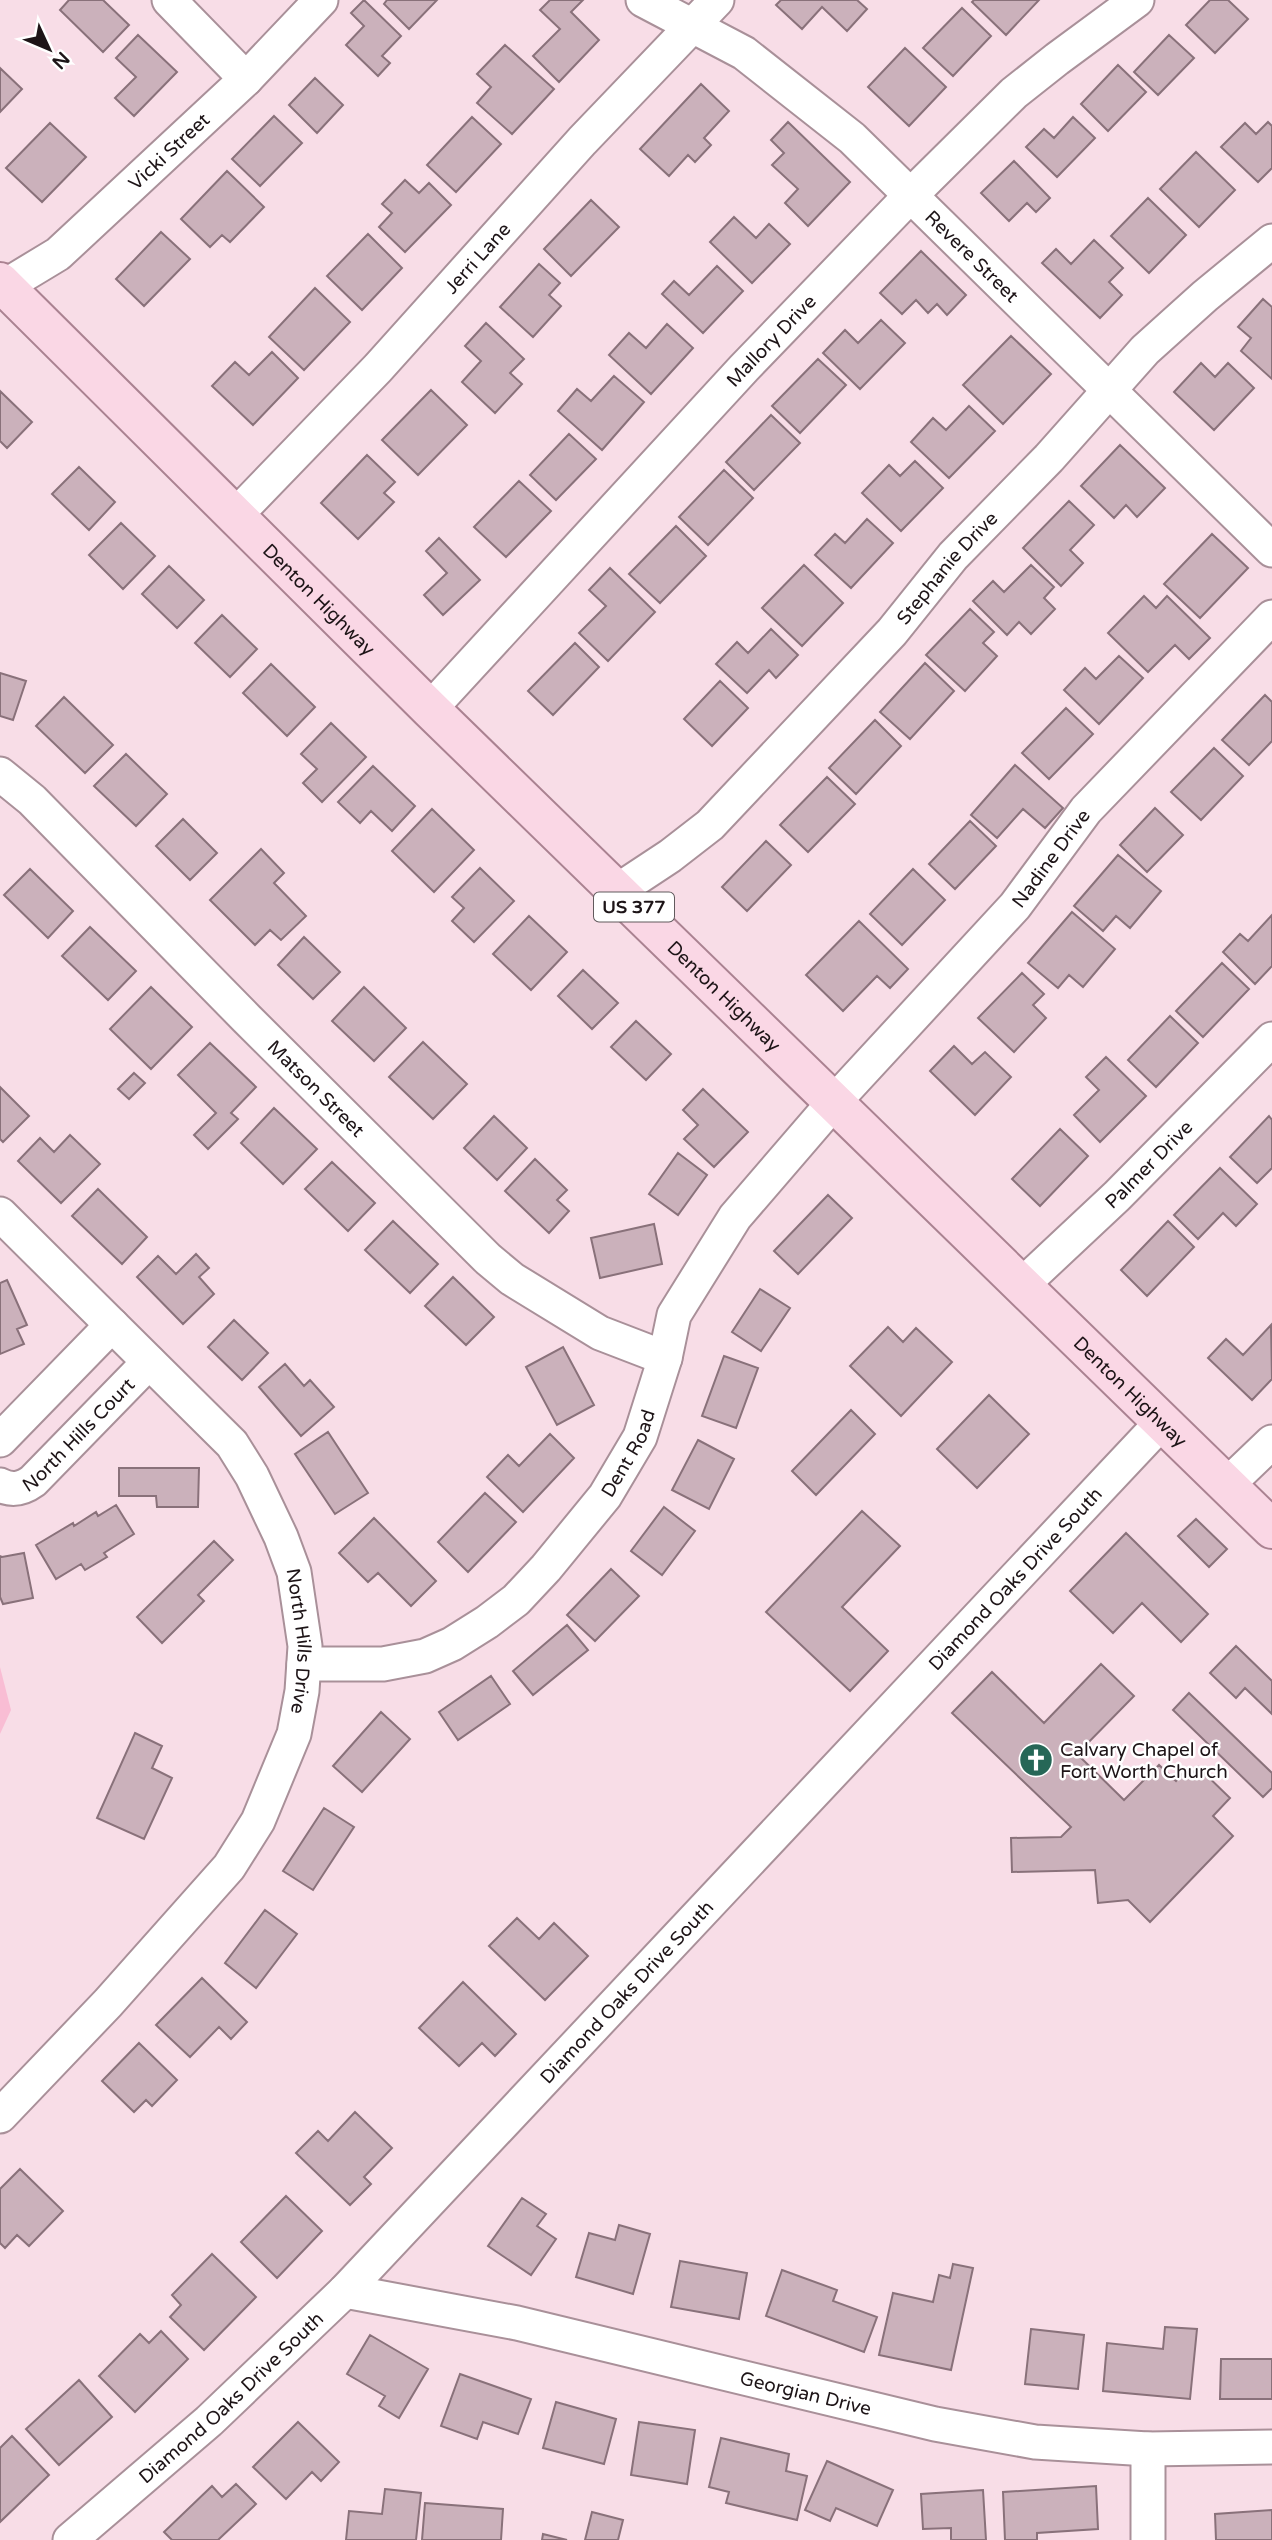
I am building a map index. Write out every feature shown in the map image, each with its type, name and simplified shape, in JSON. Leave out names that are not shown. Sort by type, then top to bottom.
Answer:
[{"type":"main road","name":"Denton Highway","points":[[2,286],[430,709],[1272,1529]]},
{"type":"street","points":[[169,0],[246,79]]},
{"type":"street","name":"Vicki Street","points":[[2,286],[58,254],[246,79],[321,0]]},
{"type":"street","name":"Revere Street","points":[[643,0],[744,53],[852,138],[1272,550]]},
{"type":"street","name":"Jerri Lane","points":[[235,516],[378,368],[582,141],[717,0]]},
{"type":"street","name":"Mallory Drive","points":[[430,709],[744,368],[911,195],[1014,93],[1137,0]]},
{"type":"street","name":"Stephanie Drive","points":[[617,891],[670,856],[710,825],[892,632],[953,556],[1049,458],[1155,341],[1272,241]]},
{"type":"street","name":"Nadine Drive","points":[[834,1102],[1015,906],[1086,810],[1272,617]]},
{"type":"street","name":"Matson Street","points":[[0,774],[32,800],[488,1259],[512,1279],[600,1333],[664,1358]]},
{"type":"street","name":"Palmer Drive","points":[[1022,1286],[1117,1196],[1272,1039]]},
{"type":"street","name":"Dent Road","points":[[304,1664],[383,1664],[425,1656],[452,1644],[516,1600],[605,1496],[640,1437],[674,1315],[735,1217],[834,1102]]},
{"type":"street","name":"North Hills Drive","points":[[0,1214],[232,1444],[252,1476],[281,1537],[294,1572],[305,1646],[302,1691],[293,1734],[258,1822],[229,1867],[108,2003],[0,2116]]},
{"type":"street","points":[[0,1440],[112,1325]]},
{"type":"street","name":"North Hills Court","points":[[0,1485],[19,1489],[33,1481],[149,1362]]},
{"type":"street","name":"Diamond Oaks Drive South","points":[[74,2539],[209,2421],[345,2291],[1162,1422]]},
{"type":"street","points":[[1227,1485],[1272,1442]]},
{"type":"street","name":"Georgian Drive","points":[[345,2291],[517,2323],[935,2424],[1035,2442],[1147,2449],[1272,2447]]},
{"type":"street","points":[[1147,2449],[1148,2540]]},
{"type":"shaded area","points":[[0,1667],[11,1710],[0,1734]]},
{"type":"building","points":[[69,0],[103,0],[129,25],[103,52],[60,10]]},
{"type":"building","points":[[364,0],[401,36],[382,56],[390,63],[378,76],[346,45],[364,26],[351,13]]},
{"type":"building","points":[[387,0],[437,0],[409,29],[384,4]]},
{"type":"building","points":[[550,0],[583,0],[571,12],[599,40],[559,82],[533,56],[560,29],[540,10]]},
{"type":"building","points":[[781,0],[857,0],[867,9],[847,31],[822,7],[802,29],[776,5]]},
{"type":"building","points":[[1039,0],[1006,35],[972,2]]},
{"type":"building","points":[[1210,0],[1228,0],[1248,19],[1215,53],[1186,25]]},
{"type":"building","points":[[962,8],[991,36],[953,76],[923,48]]},
{"type":"building","points":[[138,35],[177,72],[134,116],[115,98],[136,77],[116,58]]},
{"type":"building","points":[[1169,35],[1194,58],[1158,95],[1134,72]]},
{"type":"building","points":[[505,45],[554,89],[512,134],[477,103],[491,87],[477,74]]},
{"type":"building","points":[[905,48],[946,87],[909,126],[868,87]]},
{"type":"building","points":[[1118,65],[1146,92],[1108,131],[1081,104]]},
{"type":"building","points":[[0,68],[22,89],[0,112]]},
{"type":"building","points":[[315,78],[343,105],[317,133],[289,105]]},
{"type":"building","points":[[701,84],[729,111],[704,138],[711,145],[695,162],[688,155],[669,176],[640,149]]},
{"type":"building","points":[[274,116],[302,143],[260,186],[232,159]]},
{"type":"building","points":[[472,117],[501,144],[456,192],[427,165]]},
{"type":"building","points":[[1073,117],[1095,138],[1057,177],[1026,147],[1044,129],[1054,138]]},
{"type":"building","points":[[788,122],[850,182],[808,226],[785,203],[798,189],[772,165],[784,153],[771,140]]},
{"type":"building","points":[[1268,122],[1272,126],[1272,168],[1258,182],[1221,147],[1245,123],[1256,134]]},
{"type":"building","points":[[50,123],[86,157],[42,202],[6,168]]},
{"type":"building","points":[[1196,152],[1235,190],[1199,227],[1160,189]]},
{"type":"building","points":[[1014,161],[1050,198],[1036,212],[1027,203],[1009,221],[981,193]]},
{"type":"building","points":[[227,171],[264,207],[230,242],[222,235],[210,247],[181,219]]},
{"type":"building","points":[[405,180],[419,193],[429,183],[451,205],[405,252],[379,227],[392,213],[382,204]]},
{"type":"building","points":[[1148,198],[1186,235],[1149,273],[1111,236]]},
{"type":"building","points":[[591,200],[619,227],[571,276],[544,249]]},
{"type":"building","points":[[734,217],[756,238],[769,224],[790,244],[752,283],[710,242]]},
{"type":"building","points":[[161,232],[190,259],[144,306],[116,279]]},
{"type":"building","points":[[368,234],[402,268],[362,310],[327,276]]},
{"type":"building","points":[[1094,240],[1123,268],[1109,282],[1122,295],[1100,318],[1042,263],[1056,249],[1071,264]]},
{"type":"building","points":[[921,251],[966,295],[947,315],[937,304],[928,313],[916,300],[902,314],[880,293]]},
{"type":"building","points":[[539,264],[560,283],[549,295],[561,306],[533,337],[500,307]]},
{"type":"building","points":[[717,266],[743,291],[703,333],[662,294],[674,281],[689,295]]},
{"type":"building","points":[[315,288],[350,322],[304,370],[269,337]]},
{"type":"building","points":[[1263,299],[1272,307],[1272,379],[1241,351],[1251,338],[1238,327]]},
{"type":"building","points":[[881,320],[905,343],[860,389],[823,353],[845,330],[858,343]]},
{"type":"building","points":[[486,323],[524,359],[510,373],[522,384],[495,413],[462,382],[481,361],[465,346]]},
{"type":"building","points":[[667,324],[693,348],[651,394],[609,355],[629,333],[646,348]]},
{"type":"building","points":[[1011,336],[1051,374],[1003,424],[963,385]]},
{"type":"building","points":[[272,352],[298,378],[253,425],[212,386],[235,362],[249,375]]},
{"type":"building","points":[[818,359],[846,385],[800,433],[772,406]]},
{"type":"building","points":[[1201,363],[1215,377],[1228,363],[1254,388],[1214,430],[1174,392]]},
{"type":"building","points":[[614,376],[644,402],[602,450],[558,411],[577,389],[591,401]]},
{"type":"building","points":[[431,390],[467,425],[418,475],[382,440]]},
{"type":"building","points":[[0,391],[32,422],[7,448],[0,441]]},
{"type":"building","points":[[969,406],[995,431],[949,478],[911,442],[933,418],[946,430]]},
{"type":"building","points":[[771,415],[800,443],[754,490],[726,462]]},
{"type":"building","points":[[569,434],[596,459],[556,500],[530,475]]},
{"type":"building","points":[[1120,445],[1165,488],[1137,517],[1126,505],[1114,518],[1081,486]]},
{"type":"building","points":[[367,455],[395,482],[384,493],[394,502],[358,539],[321,503]]},
{"type":"building","points":[[915,461],[943,488],[901,531],[862,493],[889,465],[900,476]]},
{"type":"building","points":[[79,467],[115,502],[89,530],[52,494]]},
{"type":"building","points":[[724,470],[753,498],[708,545],[679,517]]},
{"type":"building","points":[[519,481],[551,511],[506,557],[474,527]]},
{"type":"building","points":[[1069,501],[1094,525],[1070,550],[1083,563],[1061,586],[1023,548]]},
{"type":"building","points":[[867,519],[893,543],[851,588],[815,555],[835,534],[845,543]]},
{"type":"building","points":[[121,523],[155,556],[123,589],[89,555]]},
{"type":"building","points":[[676,526],[706,556],[660,603],[629,574]]},
{"type":"building","points":[[1212,534],[1248,568],[1200,618],[1164,584]]},
{"type":"building","points":[[439,538],[480,580],[443,615],[424,595],[447,573],[426,551]]},
{"type":"building","points":[[804,565],[843,603],[802,646],[762,608]]},
{"type":"building","points":[[1031,565],[1054,587],[1044,598],[1055,609],[1031,634],[1019,622],[1007,635],[973,601],[993,581],[1004,592]]},
{"type":"building","points":[[169,566],[204,600],[177,628],[142,594]]},
{"type":"building","points":[[610,568],[655,612],[608,661],[579,633],[606,606],[589,590]]},
{"type":"building","points":[[1144,596],[1156,608],[1167,596],[1210,638],[1189,659],[1175,645],[1148,672],[1108,633]]},
{"type":"building","points":[[970,609],[994,632],[983,643],[997,656],[965,691],[926,655]]},
{"type":"building","points":[[222,615],[257,649],[230,677],[195,643]]},
{"type":"building","points":[[771,629],[798,655],[776,678],[769,670],[747,693],[716,664],[737,642],[748,653]]},
{"type":"building","points":[[575,643],[599,667],[553,715],[528,691]]},
{"type":"building","points":[[1119,656],[1143,678],[1099,724],[1064,690],[1085,668],[1096,679]]},
{"type":"building","points":[[925,663],[954,691],[910,739],[880,712]]},
{"type":"building","points":[[271,664],[315,707],[287,736],[243,693]]},
{"type":"building","points":[[0,673],[26,681],[13,720],[0,716]]},
{"type":"building","points":[[720,681],[748,708],[712,746],[684,719]]},
{"type":"building","points":[[1265,695],[1272,702],[1272,741],[1249,765],[1222,740]]},
{"type":"building","points":[[64,697],[113,745],[85,773],[36,726]]},
{"type":"building","points":[[1066,708],[1093,734],[1049,779],[1022,753]]},
{"type":"building","points":[[875,720],[901,746],[856,794],[829,768]]},
{"type":"building","points":[[331,723],[366,757],[322,802],[303,783],[317,769],[301,754]]},
{"type":"building","points":[[1214,748],[1243,776],[1201,820],[1171,792]]},
{"type":"building","points":[[126,754],[167,794],[136,826],[94,786]]},
{"type":"building","points":[[1015,765],[1063,808],[1045,828],[1023,809],[997,838],[971,815]]},
{"type":"building","points":[[373,766],[415,806],[392,831],[371,811],[360,823],[338,802]]},
{"type":"building","points":[[827,777],[855,804],[808,852],[780,825]]},
{"type":"building","points":[[1155,808],[1183,835],[1147,872],[1120,845]]},
{"type":"building","points":[[432,809],[474,850],[434,892],[392,851]]},
{"type":"building","points":[[183,819],[217,853],[190,880],[156,846]]},
{"type":"building","points":[[970,821],[996,846],[955,889],[929,864]]},
{"type":"building","points":[[766,841],[791,865],[747,911],[722,887]]},
{"type":"building","points":[[261,849],[284,873],[274,883],[306,916],[281,940],[270,930],[255,945],[210,900]]},
{"type":"building","points":[[1118,855],[1161,891],[1130,928],[1116,916],[1103,931],[1074,906]]},
{"type":"building","points":[[480,868],[514,901],[474,942],[452,921],[464,908],[452,897]]},
{"type":"building","points":[[30,869],[73,911],[48,938],[4,895]]},
{"type":"building","points":[[913,869],[945,900],[902,945],[870,914]]},
{"type":"building","points":[[1072,912],[1115,949],[1083,987],[1069,975],[1058,988],[1028,963]]},
{"type":"building","points":[[1272,915],[1272,966],[1255,984],[1223,952],[1240,934],[1248,941]]},
{"type":"building","points":[[529,916],[567,952],[531,990],[493,954]]},
{"type":"building","points":[[859,921],[908,969],[890,988],[877,976],[843,1011],[806,975]]},
{"type":"building","points":[[90,927],[136,971],[108,1000],[62,956]]},
{"type":"building","points":[[304,937],[340,972],[313,999],[278,965]]},
{"type":"building","points":[[1222,963],[1249,989],[1203,1037],[1176,1011]]},
{"type":"building","points":[[583,970],[618,1003],[592,1029],[558,996]]},
{"type":"building","points":[[1022,973],[1044,994],[1033,1005],[1046,1018],[1014,1052],[978,1018]]},
{"type":"building","points":[[151,987],[192,1027],[151,1069],[110,1029]]},
{"type":"building","points":[[364,987],[406,1028],[374,1061],[332,1021]]},
{"type":"building","points":[[1170,1016],[1198,1043],[1156,1087],[1128,1060]]},
{"type":"building","points":[[636,1021],[671,1054],[646,1080],[611,1047]]},
{"type":"building","points":[[423,1042],[467,1084],[433,1119],[389,1077]]},
{"type":"building","points":[[210,1043],[256,1087],[231,1113],[238,1119],[208,1149],[194,1135],[216,1113],[178,1075]]},
{"type":"building","points":[[954,1046],[972,1064],[985,1052],[1011,1077],[975,1115],[930,1071]]},
{"type":"building","points":[[1106,1057],[1146,1096],[1100,1142],[1074,1115],[1099,1090],[1086,1077]]},
{"type":"building","points":[[134,1073],[145,1083],[129,1099],[118,1089]]},
{"type":"building","points":[[0,1087],[29,1116],[3,1142],[0,1139]]},
{"type":"building","points":[[703,1089],[748,1132],[714,1167],[684,1139],[698,1125],[683,1110]]},
{"type":"building","points":[[274,1108],[317,1149],[283,1184],[241,1143]]},
{"type":"building","points":[[494,1116],[527,1148],[497,1180],[464,1148]]},
{"type":"building","points":[[1269,1116],[1272,1120],[1272,1168],[1257,1183],[1230,1157]]},
{"type":"building","points":[[1060,1129],[1088,1156],[1040,1206],[1012,1179]]},
{"type":"building","points":[[70,1135],[100,1164],[61,1203],[18,1161],[40,1138],[54,1152]]},
{"type":"building","points":[[678,1153],[707,1175],[678,1215],[649,1194]]},
{"type":"building","points":[[535,1159],[567,1190],[557,1200],[569,1211],[549,1233],[505,1191]]},
{"type":"building","points":[[332,1162],[375,1203],[348,1231],[305,1189]]},
{"type":"building","points":[[1220,1168],[1257,1204],[1236,1226],[1223,1213],[1198,1239],[1174,1215]]},
{"type":"building","points":[[98,1189],[147,1237],[122,1264],[72,1216]]},
{"type":"building","points":[[828,1195],[852,1218],[798,1274],[774,1251]]},
{"type":"building","points":[[393,1221],[438,1264],[410,1293],[365,1250]]},
{"type":"building","points":[[1168,1221],[1194,1247],[1147,1296],[1121,1270]]},
{"type":"building","points":[[654,1224],[662,1264],[600,1278],[591,1238]]},
{"type":"building","points":[[196,1254],[209,1268],[199,1277],[214,1294],[183,1324],[137,1277],[158,1256],[176,1274]]},
{"type":"building","points":[[453,1277],[494,1317],[466,1345],[425,1306]]},
{"type":"building","points":[[7,1280],[27,1325],[17,1329],[24,1344],[0,1354],[0,1283]]},
{"type":"building","points":[[760,1289],[790,1308],[761,1351],[732,1332]]},
{"type":"building","points":[[234,1320],[268,1353],[242,1380],[208,1347]]},
{"type":"building","points":[[1271,1325],[1272,1379],[1252,1400],[1208,1358],[1226,1339],[1243,1355]]},
{"type":"building","points":[[888,1327],[903,1342],[916,1328],[952,1362],[901,1416],[850,1366]]},
{"type":"building","points":[[563,1347],[594,1405],[557,1425],[526,1367]]},
{"type":"building","points":[[724,1356],[758,1368],[736,1428],[702,1416]]},
{"type":"building","points":[[285,1364],[304,1386],[310,1380],[334,1407],[301,1436],[259,1387]]},
{"type":"building","points":[[989,1395],[1029,1434],[977,1488],[937,1449]]},
{"type":"building","points":[[851,1410],[875,1434],[816,1495],[792,1471]]},
{"type":"building","points":[[328,1432],[368,1493],[335,1514],[295,1454]]},
{"type":"building","points":[[550,1434],[574,1458],[523,1512],[487,1477],[508,1455],[519,1466]]},
{"type":"building","points":[[698,1440],[734,1459],[709,1509],[672,1490]]},
{"type":"building","points":[[119,1468],[199,1468],[198,1507],[157,1507],[156,1496],[119,1496]]},
{"type":"building","points":[[485,1493],[516,1522],[468,1572],[438,1542]]},
{"type":"building","points":[[116,1505],[134,1534],[104,1553],[107,1557],[85,1570],[81,1564],[56,1579],[36,1545],[73,1523],[74,1526],[96,1512],[98,1516]]},
{"type":"building","points":[[664,1507],[695,1531],[662,1575],[631,1551]]},
{"type":"building","points":[[862,1511],[900,1546],[842,1607],[888,1651],[850,1691],[766,1612]]},
{"type":"building","points":[[374,1518],[436,1581],[411,1606],[378,1573],[368,1582],[339,1553]]},
{"type":"building","points":[[1196,1519],[1227,1549],[1209,1567],[1178,1536]]},
{"type":"building","points":[[1126,1533],[1208,1614],[1181,1642],[1142,1603],[1113,1633],[1070,1591]]},
{"type":"building","points":[[214,1541],[233,1560],[198,1595],[204,1601],[162,1643],[137,1617]]},
{"type":"building","points":[[24,1553],[33,1598],[3,1604],[0,1597],[0,1556]]},
{"type":"building","points":[[611,1569],[639,1596],[595,1641],[567,1615]]},
{"type":"building","points":[[567,1625],[588,1650],[533,1695],[513,1671]]},
{"type":"building","points":[[1236,1646],[1272,1681],[1272,1714],[1245,1688],[1236,1698],[1210,1673]]},
{"type":"building","points":[[1101,1664],[1134,1696],[1077,1754],[1124,1800],[1159,1765],[1176,1781],[1183,1773],[1188,1778],[1198,1767],[1230,1798],[1213,1816],[1233,1836],[1150,1922],[1128,1900],[1098,1903],[1095,1870],[1012,1872],[1011,1838],[1061,1837],[1071,1827],[952,1713],[992,1672],[1044,1723]]},
{"type":"building","points":[[491,1676],[510,1704],[458,1740],[439,1712]]},
{"type":"building","points":[[1189,1693],[1272,1773],[1272,1788],[1263,1797],[1173,1710]]},
{"type":"building","points":[[381,1712],[410,1739],[362,1792],[333,1766]]},
{"type":"building","points":[[135,1733],[162,1746],[152,1768],[172,1778],[144,1839],[97,1818]]},
{"type":"building","points":[[324,1808],[354,1827],[313,1890],[283,1871]]},
{"type":"building","points":[[265,1910],[297,1934],[256,1988],[225,1963]]},
{"type":"building","points":[[517,1918],[539,1939],[554,1923],[588,1956],[545,2000],[489,1946]]},
{"type":"building","points":[[202,1978],[247,2022],[231,2039],[219,2027],[190,2057],[156,2025]]},
{"type":"building","points":[[463,1982],[516,2034],[495,2056],[482,2043],[459,2066],[419,2028]]},
{"type":"building","points":[[139,2043],[177,2080],[152,2106],[146,2100],[134,2112],[102,2081]]},
{"type":"building","points":[[355,2112],[392,2148],[364,2177],[371,2184],[350,2205],[296,2153],[318,2131],[328,2141]]},
{"type":"building","points":[[20,2169],[63,2211],[29,2246],[17,2235],[5,2248],[0,2243],[0,2189]]},
{"type":"building","points":[[286,2196],[322,2231],[277,2278],[241,2242]]},
{"type":"building","points":[[522,2198],[546,2214],[537,2226],[556,2239],[531,2275],[488,2246]]},
{"type":"building","points":[[619,2225],[650,2234],[633,2294],[576,2277],[589,2233],[615,2240]]},
{"type":"building","points":[[212,2254],[256,2297],[204,2350],[170,2317],[181,2305],[172,2295]]},
{"type":"building","points":[[680,2261],[747,2273],[739,2319],[671,2307]]},
{"type":"building","points":[[953,2264],[973,2268],[951,2370],[879,2355],[893,2293],[933,2302],[939,2275],[950,2278]]},
{"type":"building","points":[[782,2270],[837,2290],[833,2301],[877,2317],[864,2352],[766,2316]]},
{"type":"building","points":[[1165,2327],[1197,2329],[1190,2399],[1103,2391],[1107,2343],[1163,2349]]},
{"type":"building","points":[[1031,2329],[1084,2335],[1078,2389],[1025,2384]]},
{"type":"building","points":[[161,2331],[188,2359],[135,2412],[99,2376],[140,2334],[149,2343]]},
{"type":"building","points":[[370,2335],[428,2369],[399,2418],[379,2406],[385,2396],[347,2374]]},
{"type":"building","points":[[1221,2359],[1272,2359],[1272,2399],[1220,2399]]},
{"type":"building","points":[[460,2374],[531,2399],[518,2434],[483,2422],[477,2439],[441,2426]]},
{"type":"building","points":[[79,2380],[112,2417],[59,2465],[26,2429]]},
{"type":"building","points":[[556,2402],[616,2419],[604,2464],[543,2448]]},
{"type":"building","points":[[298,2422],[339,2462],[321,2481],[312,2472],[286,2499],[253,2467]]},
{"type":"building","points":[[639,2422],[695,2430],[687,2484],[631,2475]]},
{"type":"building","points":[[12,2436],[49,2475],[0,2522],[0,2448]]},
{"type":"building","points":[[721,2438],[789,2454],[786,2471],[807,2476],[797,2520],[726,2503],[729,2492],[709,2487]]},
{"type":"building","points":[[827,2461],[893,2490],[877,2526],[836,2508],[830,2521],[805,2510]]},
{"type":"building","points":[[236,2484],[256,2504],[218,2540],[172,2540],[164,2532],[212,2486],[222,2497]]},
{"type":"building","points":[[1096,2486],[1098,2529],[1037,2533],[1037,2540],[1005,2540],[1003,2492]]},
{"type":"building","points":[[385,2489],[421,2493],[416,2540],[346,2540],[349,2511],[382,2514]]},
{"type":"building","points":[[983,2490],[986,2540],[951,2540],[951,2528],[923,2529],[921,2494]]},
{"type":"building","points":[[425,2503],[503,2509],[501,2540],[422,2540]]},
{"type":"building","points":[[1272,2510],[1272,2540],[1216,2540],[1215,2514]]},
{"type":"building","points":[[592,2512],[623,2520],[618,2540],[585,2540]]},
{"type":"building","points":[[543,2534],[567,2540],[542,2540]]},
{"type":"place","name":"Calvary Chapel of Fort Worth Church","points":[[1036,1760]]}]
